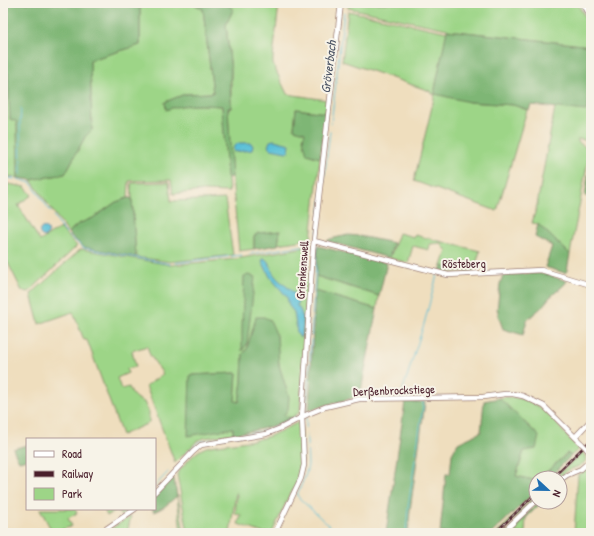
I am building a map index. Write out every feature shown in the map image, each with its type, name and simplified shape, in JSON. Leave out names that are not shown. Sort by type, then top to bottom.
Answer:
[{"type":"street","name":"Grienkenswell","points":[[275,533],[304,468],[302,417],[314,241],[341,3]]},
{"type":"street","points":[[583,3],[591,17]]},
{"type":"street","name":"Rösteberg","points":[[314,241],[448,275],[540,270],[591,285]]},
{"type":"street","name":"Derßenbrockstiege","points":[[156,491],[201,445],[266,434],[325,407],[359,399],[483,398],[504,394],[514,394],[544,406],[591,454]]},
{"type":"street","points":[[575,437],[591,420]]},
{"type":"street","points":[[568,475],[581,469],[591,460]]},
{"type":"street","points":[[502,533],[528,509]]},
{"type":"street","points":[[100,533],[134,510]]},
{"type":"green space","points":[[5,3],[140,3],[140,45],[90,60],[92,130],[85,137],[65,174],[31,180],[18,178],[17,122],[10,119],[8,73],[3,73],[3,5],[5,5]]},
{"type":"green space","points":[[140,3],[192,3],[203,9],[213,93],[185,94],[165,102],[167,109],[187,105],[222,106],[229,192],[204,191],[173,194],[171,180],[129,181],[128,198],[116,202],[93,218],[78,224],[68,233],[31,180],[65,174],[85,137],[92,130],[90,60],[140,45]]},
{"type":"green space","points":[[192,3],[221,3],[229,5],[233,10],[226,25],[231,71],[231,108],[228,108],[232,177],[227,178],[222,106],[187,105],[166,110],[165,102],[185,94],[213,93],[203,9]]},
{"type":"green space","points":[[221,3],[279,3],[273,64],[287,94],[327,100],[326,113],[296,109],[294,128],[306,132],[307,154],[320,158],[311,239],[278,244],[280,231],[254,236],[254,249],[239,251],[230,158],[228,108],[231,108],[231,71],[226,25],[233,10],[229,5]]},
{"type":"green space","points":[[348,3],[577,3],[591,27],[591,46],[447,30],[348,8]]},
{"type":"green space","points":[[348,11],[447,32],[435,89],[469,102],[514,105],[527,110],[497,211],[414,181],[435,94],[431,94],[430,91],[342,61]]},
{"type":"green space","points":[[447,30],[591,46],[591,95],[586,111],[531,105],[529,110],[513,105],[469,102],[435,94]]},
{"type":"green space","points":[[3,73],[8,73],[10,119],[17,121],[18,178],[3,176]]},
{"type":"green space","points":[[591,95],[591,141],[578,139],[578,142],[590,150],[570,254],[538,224],[532,223],[537,205],[555,107],[586,110]]},
{"type":"green space","points":[[296,109],[326,113],[320,158],[307,154],[303,139],[305,132],[294,129]]},
{"type":"green space","points":[[588,175],[591,175],[591,197],[585,196]]},
{"type":"green space","points":[[169,182],[171,201],[225,199],[233,255],[170,262],[136,257],[131,183]]},
{"type":"green space","points":[[3,183],[25,187],[32,195],[18,205],[40,241],[60,228],[77,246],[29,292],[22,291],[3,253]]},
{"type":"green space","points":[[132,198],[136,257],[83,247],[68,233],[78,224],[93,218],[116,202]]},
{"type":"green space","points":[[538,224],[570,254],[567,271],[565,273],[545,267],[552,246],[535,237]]},
{"type":"green space","points":[[280,231],[278,245],[254,249],[254,236],[258,233]]},
{"type":"green space","points":[[399,233],[414,237],[415,235],[480,251],[475,268],[449,265],[448,268],[442,266],[447,250],[441,243],[430,244],[429,250],[413,246],[408,263],[390,258]]},
{"type":"green space","points":[[348,235],[394,243],[389,258],[327,241]]},
{"type":"green space","points":[[318,246],[387,263],[379,296],[316,276]]},
{"type":"green space","points":[[310,247],[300,412],[291,418],[284,415],[287,408],[288,396],[278,361],[277,336],[251,337],[247,349],[243,354],[242,381],[239,402],[235,402],[237,373],[190,375],[233,428],[233,434],[204,438],[197,441],[175,463],[146,386],[163,374],[150,355],[147,346],[132,351],[136,367],[127,369],[128,373],[117,378],[121,389],[129,387],[131,393],[135,397],[144,402],[149,413],[149,423],[122,435],[87,340],[84,340],[73,312],[39,324],[31,294],[81,249],[171,265],[235,259]]},
{"type":"green space","points":[[449,265],[475,268],[474,271],[449,272],[440,270],[442,266],[448,268]]},
{"type":"green space","points":[[541,273],[567,281],[527,320],[523,335],[503,329],[497,310],[500,284],[503,275]]},
{"type":"green space","points":[[249,275],[255,277],[247,344],[242,351],[244,276]]},
{"type":"green space","points":[[316,276],[379,296],[377,309],[315,291]]},
{"type":"green space","points":[[315,291],[377,309],[360,396],[309,410]]},
{"type":"green space","points":[[256,317],[264,317],[270,320],[277,336],[279,365],[289,397],[288,409],[284,415],[291,418],[270,427],[248,432],[233,434],[233,428],[188,436],[190,375],[237,373],[235,401],[239,402],[242,381],[243,354],[247,349]]},
{"type":"green space","points":[[499,398],[519,398],[539,407],[548,414],[579,449],[571,456],[567,453],[549,470],[528,470],[528,479],[516,476],[524,451],[539,436]]},
{"type":"green space","points":[[499,398],[539,436],[536,449],[524,451],[516,476],[528,479],[528,499],[492,533],[440,533],[446,474],[450,474],[452,454],[458,443],[481,432],[484,401]]},
{"type":"green space","points":[[405,402],[425,402],[408,533],[386,533]]},
{"type":"green space","points":[[299,422],[301,424],[302,462],[299,480],[289,496],[272,533],[263,533],[238,524],[241,515],[235,514],[236,492],[230,533],[188,533],[177,475],[192,456],[200,450],[210,446],[255,440],[270,436]]},
{"type":"green space","points":[[26,445],[26,459],[19,461],[13,449]]},
{"type":"green space","points":[[582,452],[586,459],[582,464],[568,471],[563,470]]},
{"type":"green space","points":[[568,453],[571,456],[557,470],[549,470]]},
{"type":"green space","points":[[591,464],[591,533],[574,533],[578,474],[582,473]]},
{"type":"green space","points":[[171,478],[174,479],[177,496],[164,507],[154,512],[153,510],[156,510],[156,495]]},
{"type":"green space","points":[[178,495],[184,533],[181,533]]},
{"type":"green space","points":[[528,503],[528,506],[500,533],[497,533]]},
{"type":"green space","points":[[41,510],[76,510],[77,513],[68,518],[72,526],[53,533]]},
{"type":"green space","points":[[104,510],[117,510],[107,516]]},
{"type":"green space","points":[[117,510],[130,510],[121,516]]},
{"type":"green space","points":[[531,510],[534,510],[517,527],[515,533],[507,533]]},
{"type":"green space","points":[[131,516],[127,533],[105,533],[129,517]]},
{"type":"green space","points":[[526,517],[525,533],[515,533],[517,527]]},
{"type":"water","points":[[274,140],[290,144],[289,151],[286,152],[271,149],[268,146],[270,141]]},
{"type":"water","points":[[239,143],[251,143],[253,146],[252,150],[233,151],[234,146]]},
{"type":"water","points":[[44,227],[49,232],[44,237],[39,232]]},
{"type":"water","points":[[264,258],[268,262],[276,277],[297,297],[297,306],[301,312],[303,322],[303,331],[300,338],[297,333],[294,312],[289,306],[287,297],[270,277],[262,261]]},
{"type":"waterway","points":[[580,3],[591,23]]},
{"type":"waterway","name":"Gröverbach","points":[[331,124],[344,12]]},
{"type":"waterway","points":[[21,108],[21,175]]},
{"type":"waterway","name":"Gröverbach","points":[[317,237],[330,131]]},
{"type":"waterway","points":[[3,177],[14,179]]},
{"type":"waterway","points":[[18,179],[31,183],[51,212]]},
{"type":"waterway","points":[[54,216],[61,228],[66,233]]},
{"type":"waterway","points":[[69,236],[84,248],[170,264]]},
{"type":"waterway","name":"Gröverbach","points":[[311,336],[317,245]]},
{"type":"waterway","points":[[249,254],[300,246],[311,246]]},
{"type":"waterway","points":[[175,263],[242,255]]},
{"type":"waterway","points":[[421,395],[404,395],[402,392],[424,324],[437,275]]},
{"type":"waterway","name":"Gröverbach","points":[[306,412],[311,340]]},
{"type":"waterway","points":[[406,533],[408,508],[423,401]]},
{"type":"waterway","points":[[237,436],[269,430],[296,417]]},
{"type":"waterway","name":"Gröverbach","points":[[306,418],[308,465],[306,474],[297,495],[337,533]]},
{"type":"waterway","points":[[187,453],[199,442],[229,437]]},
{"type":"waterway","points":[[156,485],[168,472]]},
{"type":"railway","points":[[560,470],[591,440]]},
{"type":"railway","points":[[495,533],[528,501]]}]
